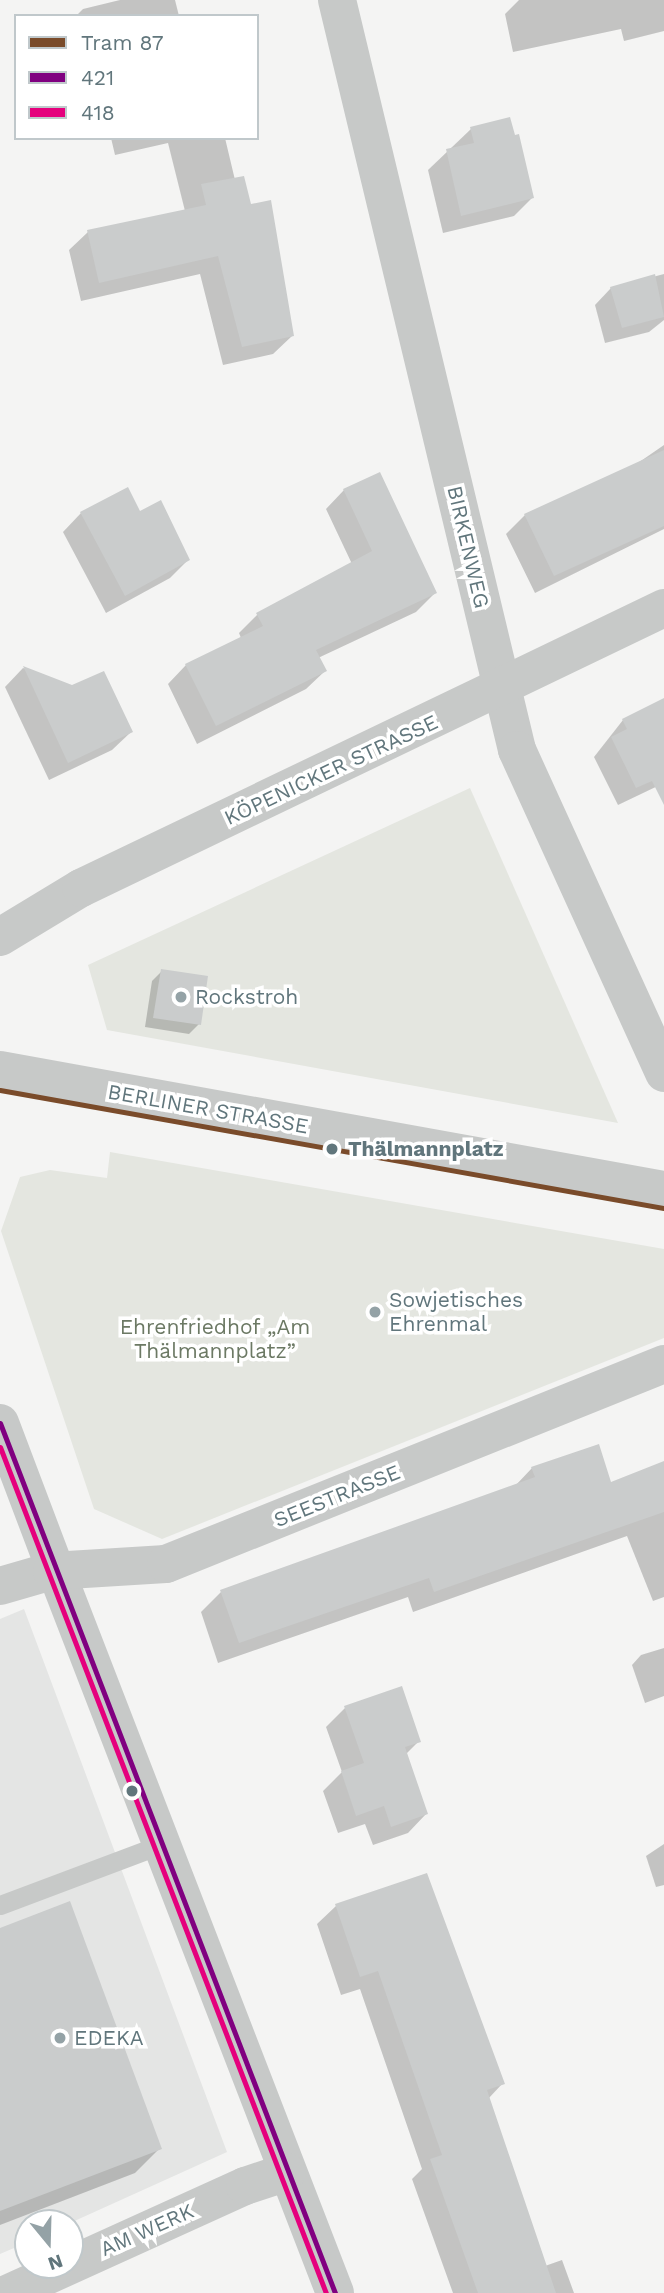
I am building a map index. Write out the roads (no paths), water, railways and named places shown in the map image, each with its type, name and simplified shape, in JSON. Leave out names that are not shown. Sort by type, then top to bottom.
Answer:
[{"type":"street","name":"BIRKENWEG","points":[[337,0],[517,750],[664,1073]]},
{"type":"street","name":"KÖPENICKER STRASSE","points":[[0,937],[81,888],[664,608]]},
{"type":"street","name":"BERLINER STRASSE","points":[[0,1070],[664,1190]]},
{"type":"street","name":"SEESTRASSE","points":[[0,1586],[56,1571],[145,1568],[178,1560],[664,1364]]},
{"type":"street","points":[[0,1423],[335,2293]]},
{"type":"street","name":"AM WERK","points":[[9,2293],[245,2186],[287,2172]]},
{"type":"lane","points":[[0,1905],[162,1844]]},
{"type":"tram line","name":"87","points":[[0,1090],[664,1208]]},
{"type":"place","name":"Rockstroh","points":[[181,997]]},
{"type":"place","name":"Thälmannplatz","points":[[332,1149]]},
{"type":"place","name":"Sowjetisches Ehrenmal","points":[[375,1312]]},
{"type":"place","name":"EDEKA","points":[[60,2038]]},
{"type":"park label","name":"Ehrenfriedhof „Am Thälmannplatz”","points":[[215,1339]]}]
